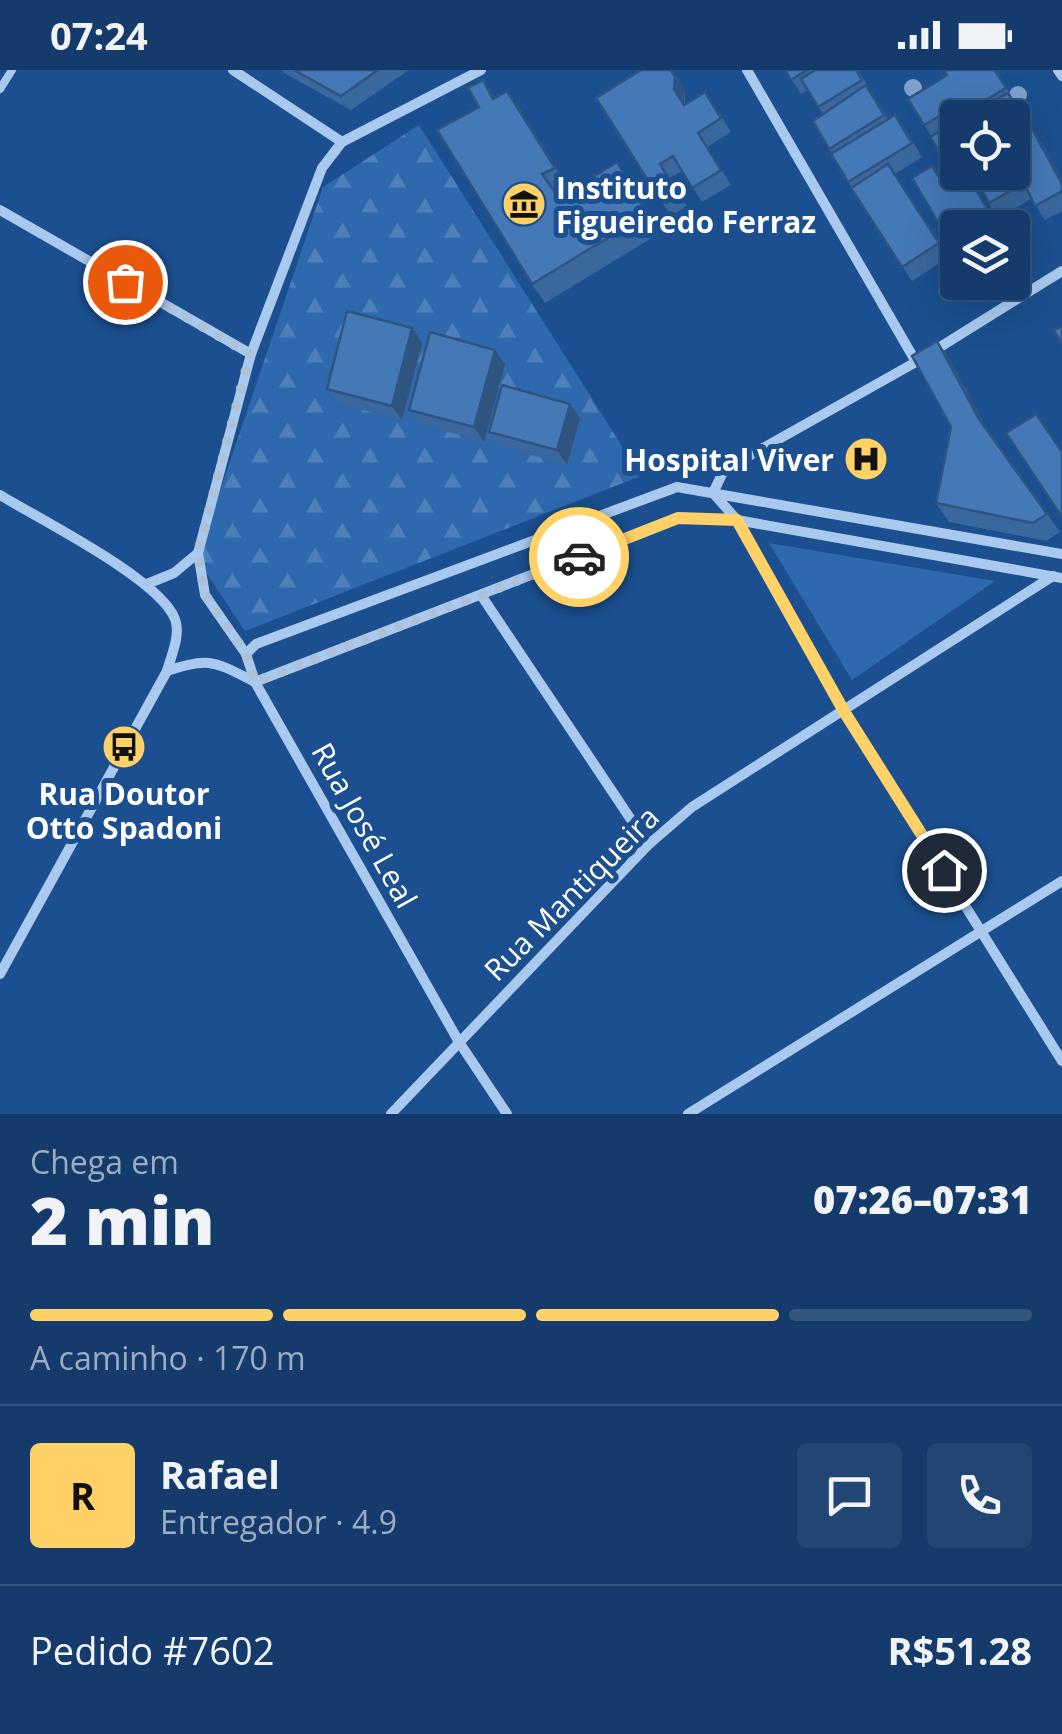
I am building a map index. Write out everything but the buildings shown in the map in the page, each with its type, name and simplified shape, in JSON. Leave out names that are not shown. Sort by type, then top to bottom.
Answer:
[{"type":"street","points":[[232,70],[342,142]]},
{"type":"street","points":[[147,584],[174,572],[198,553],[250,354],[322,168],[342,142],[460,75],[481,70]]},
{"type":"street","points":[[748,70],[916,362]]},
{"type":"street","points":[[0,210],[250,354]]},
{"type":"street","points":[[713,493],[724,470],[916,362],[1062,271]]},
{"type":"street","points":[[246,654],[256,644],[677,488],[1062,554]]},
{"type":"street","points":[[713,493],[737,520],[845,713],[1062,1061]]},
{"type":"street","points":[[0,495],[147,584],[175,618],[177,638],[166,671],[0,974]]},
{"type":"street","points":[[166,671],[197,661],[217,663],[255,682],[678,518],[737,520],[1059,576]]},
{"type":"street","name":"Rua José Leal","points":[[198,553],[205,595],[246,654],[255,682],[459,1042],[507,1114]]},
{"type":"street","name":"Rua Mantiqueira","points":[[391,1114],[648,844],[692,808],[1059,576]]},
{"type":"street","points":[[480,595],[648,844]]},
{"type":"street","points":[[688,1114],[1062,880]]},
{"type":"lane","points":[[0,89],[12,70]]},
{"type":"green space","points":[[419,125],[641,476],[245,631],[197,559],[323,187]]},
{"type":"green space","points":[[769,543],[995,581],[852,680]]},
{"type":"way so far","points":[[125,282],[250,354],[198,553],[205,595],[246,654],[255,682],[579,557]]},
{"type":"place","name":"Instituto Figueiredo Ferraz","points":[[524,204]]},
{"type":"place","name":"Hospital Viver","points":[[866,459]]},
{"type":"place","name":"Rua Doutor Otto Spadoni","points":[[124,747]]},
{"type":"route","points":[[579,557],[678,518],[737,520],[845,713],[944,870]]}]
